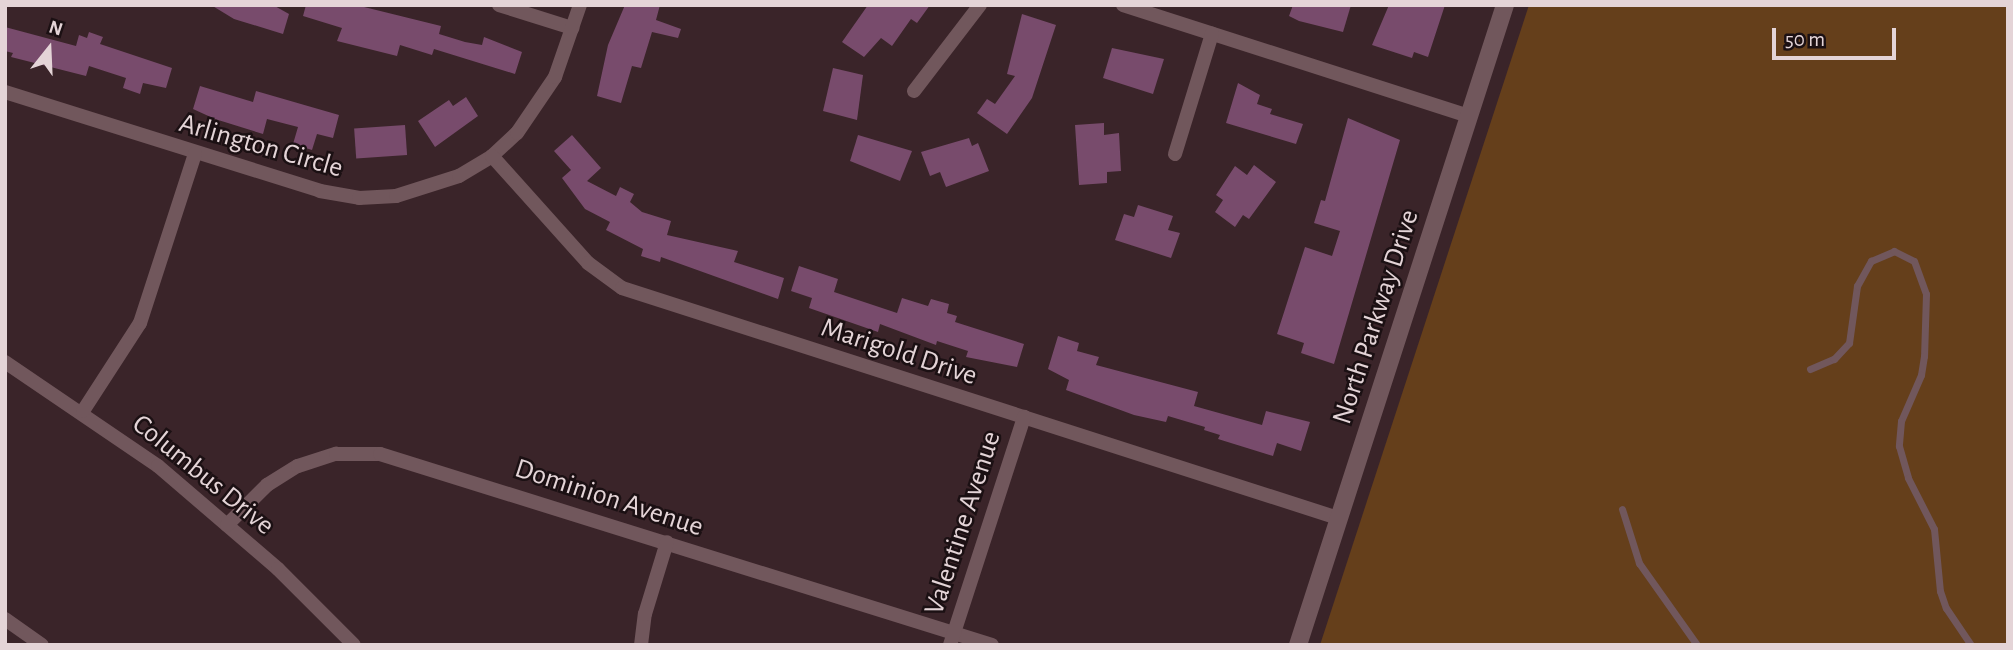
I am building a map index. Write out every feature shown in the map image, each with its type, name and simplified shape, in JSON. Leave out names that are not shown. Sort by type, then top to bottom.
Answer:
[{"type":"main road","name":"North Parkway Drive","points":[[1298,645],[1505,5]]},
{"type":"street","points":[[499,5],[572,29]]},
{"type":"street","name":"Arlington Circle","points":[[5,92],[320,191],[376,198],[438,186],[492,156],[541,102],[580,5]]},
{"type":"street","points":[[914,90],[980,5]]},
{"type":"street","points":[[1123,5],[1469,116]]},
{"type":"street","points":[[1175,154],[1212,34]]},
{"type":"street","points":[[83,411],[140,323],[195,153]]},
{"type":"street","name":"Marigold Drive","points":[[492,156],[587,263],[622,289],[1338,518]]},
{"type":"street","name":"Columbus Drive","points":[[5,362],[83,411],[227,525],[354,645]]},
{"type":"street","name":"Valentine Avenue","points":[[952,639],[1024,417]]},
{"type":"street","name":"Dominion Avenue","points":[[227,525],[267,485],[298,466],[322,457],[364,452],[409,460],[667,542],[952,639],[992,645]]},
{"type":"street","points":[[642,645],[646,614],[667,542]]},
{"type":"street","points":[[5,619],[42,645]]},
{"type":"lane","points":[[1810,369],[1834,359],[1849,343],[1857,286],[1871,261],[1894,251],[1914,261],[1926,294],[1924,356],[1901,421],[1899,446],[1908,478],[1934,529],[1946,608],[1971,645]]},
{"type":"lane","points":[[1622,509],[1639,564],[1697,645]]},
{"type":"shaded area","points":[[1529,5],[2008,5],[2008,645],[1320,645]]},
{"type":"building","points":[[211,5],[273,5],[289,14],[283,34],[234,19]]},
{"type":"building","points":[[306,5],[356,5],[441,26],[439,34],[465,42],[482,45],[484,37],[522,52],[515,74],[434,49],[432,55],[400,45],[397,56],[337,41],[342,28],[303,16]]},
{"type":"building","points":[[625,5],[660,5],[656,20],[681,29],[678,38],[652,32],[641,68],[632,66],[621,103],[597,96],[608,45]]},
{"type":"building","points":[[868,5],[930,5],[917,23],[911,19],[892,46],[881,38],[864,57],[842,42]]},
{"type":"building","points":[[1293,5],[1351,5],[1343,32],[1289,16]]},
{"type":"building","points":[[1389,5],[1445,5],[1428,57],[1414,52],[1412,58],[1372,45]]},
{"type":"building","points":[[1022,14],[1056,25],[1032,98],[1007,134],[977,113],[987,99],[995,104],[1015,76],[1007,74]]},
{"type":"building","points":[[5,27],[76,46],[79,35],[87,38],[89,32],[103,37],[100,44],[172,68],[166,88],[143,83],[140,94],[123,88],[126,78],[89,66],[86,76],[11,57],[13,53],[5,51]]},
{"type":"building","points":[[1112,48],[1164,59],[1153,94],[1103,78]]},
{"type":"building","points":[[833,68],[863,75],[857,120],[823,111]]},
{"type":"building","points":[[1238,83],[1260,95],[1257,104],[1272,109],[1270,114],[1303,124],[1296,144],[1226,123]]},
{"type":"building","points":[[200,86],[253,102],[256,91],[339,115],[333,138],[317,134],[312,150],[293,144],[298,127],[267,119],[263,134],[215,119],[193,109]]},
{"type":"building","points":[[466,97],[478,116],[435,147],[418,121],[449,100],[453,106]]},
{"type":"building","points":[[1348,118],[1400,140],[1334,364],[1301,353],[1304,343],[1277,334],[1305,247],[1332,256],[1340,231],[1314,223],[1321,200],[1325,201]]},
{"type":"building","points":[[1104,123],[1104,135],[1119,133],[1121,171],[1107,172],[1107,183],[1079,185],[1075,125]]},
{"type":"building","points":[[405,125],[407,155],[356,158],[354,129]]},
{"type":"building","points":[[572,135],[601,168],[587,181],[616,196],[620,187],[634,194],[630,202],[642,212],[671,221],[667,235],[738,251],[734,262],[784,278],[778,299],[661,257],[660,262],[641,256],[643,249],[606,230],[610,222],[585,209],[562,178],[571,170],[554,151]]},
{"type":"building","points":[[858,135],[912,151],[900,181],[850,161]]},
{"type":"building","points":[[969,138],[972,146],[978,143],[989,171],[946,187],[940,172],[930,176],[921,152]]},
{"type":"building","points":[[1254,165],[1276,182],[1249,219],[1243,215],[1235,227],[1215,212],[1223,200],[1216,195],[1235,166],[1247,175]]},
{"type":"building","points":[[1138,205],[1173,216],[1168,230],[1180,233],[1171,258],[1115,240],[1124,214],[1134,217]]},
{"type":"building","points":[[799,266],[838,279],[834,292],[897,313],[902,298],[928,306],[931,299],[949,304],[947,313],[957,316],[955,322],[1024,344],[1017,367],[966,357],[968,351],[937,341],[936,345],[880,324],[878,332],[809,308],[812,298],[791,291]]},
{"type":"building","points":[[1058,336],[1079,343],[1077,351],[1099,357],[1096,365],[1198,392],[1194,406],[1262,425],[1266,411],[1310,422],[1301,451],[1277,443],[1273,456],[1218,439],[1220,435],[1204,430],[1205,427],[1168,416],[1166,422],[1134,415],[1066,390],[1069,380],[1048,369]]}]
